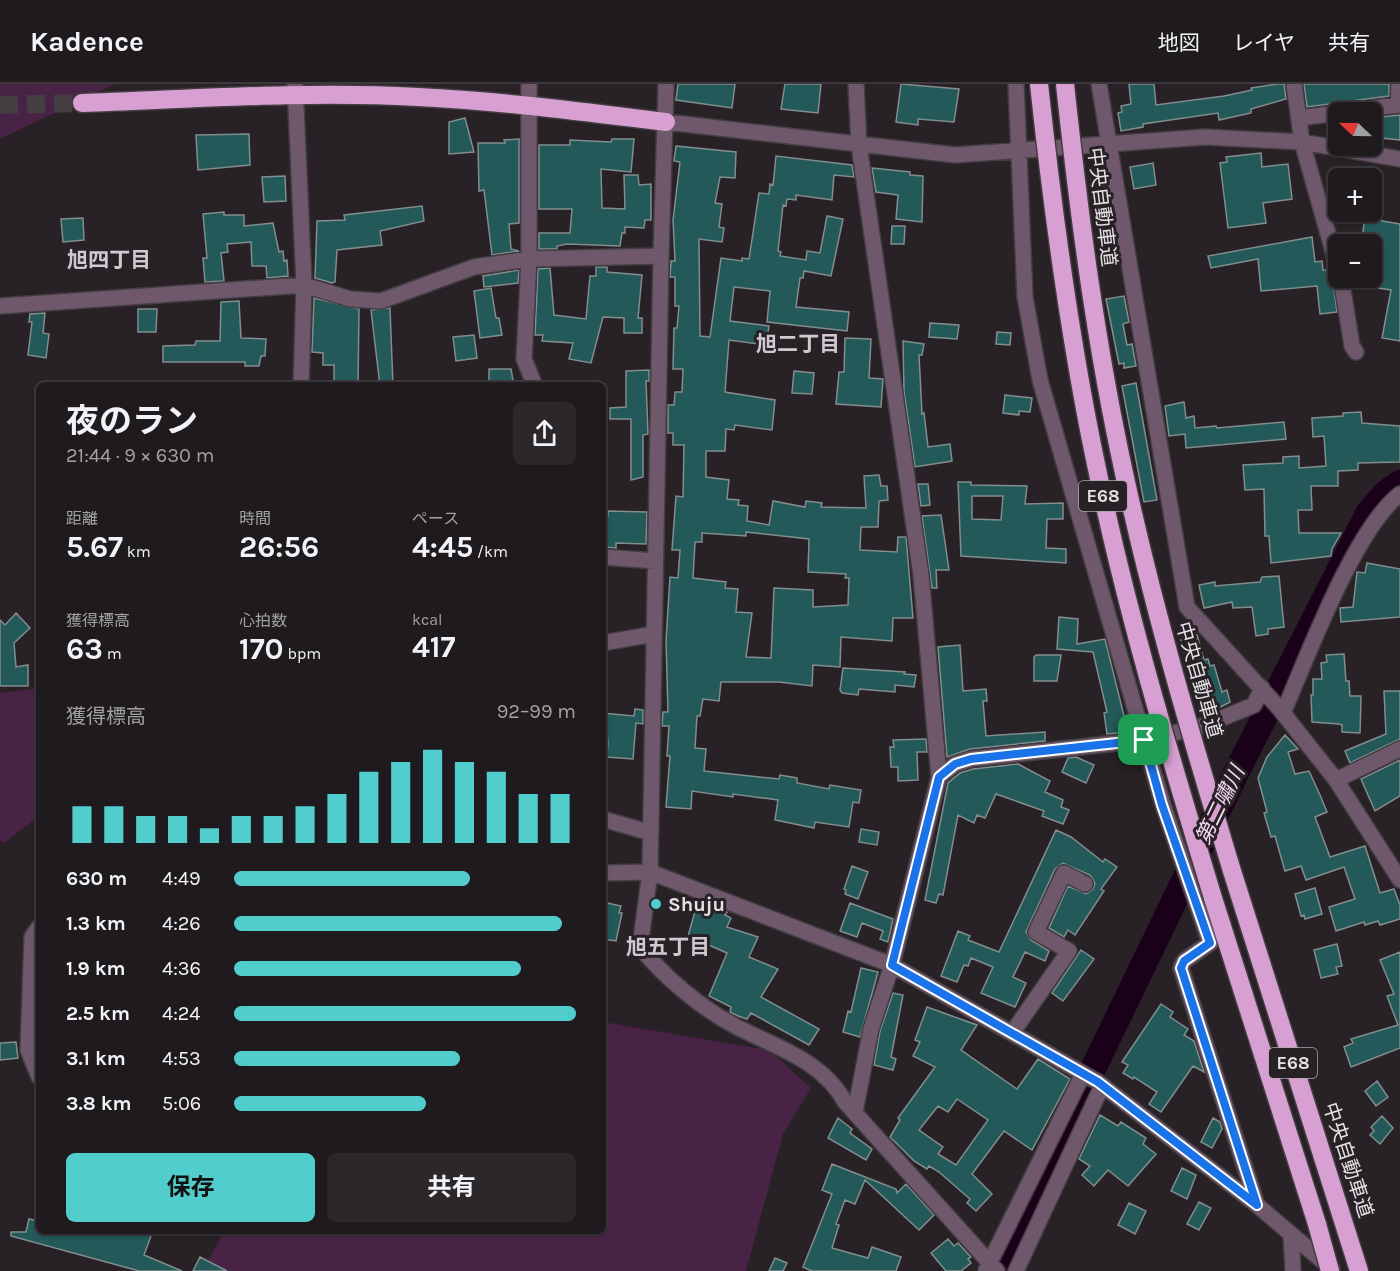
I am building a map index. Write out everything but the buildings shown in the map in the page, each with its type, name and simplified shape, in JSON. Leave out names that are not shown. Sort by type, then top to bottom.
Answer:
[{"type":"highway","name":"E68","points":[[1040,84],[1052,206],[1069,321],[1097,470],[1160,723],[1213,898],[1332,1271]]},
{"type":"highway","name":"中央自動車道","points":[[1065,84],[1078,205],[1093,308],[1124,472],[1185,717],[1357,1263]]},
{"type":"highway","points":[[82,103],[296,90],[529,105],[666,122]]},
{"type":"street","points":[[529,84],[529,259],[524,359],[533,382]]},
{"type":"street","points":[[666,84],[650,872],[640,947],[658,970],[720,1017],[766,1039],[825,1074],[855,1112],[992,1268],[1083,1074]]},
{"type":"street","points":[[855,1112],[871,1029],[892,965],[939,777],[921,575],[860,145],[856,84]]},
{"type":"street","points":[[1016,84],[1025,297],[1040,380],[1144,740],[1210,943],[1184,961],[1181,968],[1257,1205]]},
{"type":"street","points":[[1099,84],[1187,607],[1281,710],[1336,780],[1400,880]]},
{"type":"street","points":[[1294,84],[1302,142],[1328,234]]},
{"type":"street","points":[[1382,107],[1399,105],[1399,84]]},
{"type":"street","points":[[296,90],[304,285],[302,382]]},
{"type":"street","points":[[1299,118],[1328,114]]},
{"type":"street","points":[[666,122],[955,155],[1019,152],[1109,142],[1205,137],[1302,142],[1400,159]]},
{"type":"street","points":[[0,306],[304,285],[350,299],[381,301],[474,267],[529,259],[661,256]]},
{"type":"street","points":[[1343,288],[1356,352]]},
{"type":"street","points":[[1281,710],[1364,538],[1389,502],[1400,494]]},
{"type":"street","points":[[606,557],[655,561]]},
{"type":"street","points":[[606,643],[654,634]]},
{"type":"street","points":[[939,777],[955,764],[971,759],[1144,740],[1203,726],[1254,705],[1264,692]]},
{"type":"street","points":[[1336,780],[1400,750]]},
{"type":"street","points":[[606,820],[651,833]]},
{"type":"street","points":[[606,873],[650,872],[892,965],[1100,1084],[1257,1205],[1332,1271]]},
{"type":"street","points":[[1012,1033],[1069,951],[1036,932],[1064,873],[1085,884]]},
{"type":"street","points":[[36,932],[32,938],[28,1050],[36,1070]]},
{"type":"street","points":[[1016,1271],[1100,1084]]},
{"type":"street","points":[[1292,1235],[1293,1271]]},
{"type":"shaded area","points":[[0,84],[114,84],[0,139]]},
{"type":"shaded area","points":[[36,688],[36,818],[4,843],[0,841],[0,693]]},
{"type":"shaded area","points":[[606,1023],[769,1050],[811,1088],[783,1134],[746,1271],[202,1271],[223,1234],[606,1234]]},
{"type":"waterway","name":"第二嘯川","points":[[1003,1271],[1021,1218],[1238,769],[1369,512],[1387,492],[1400,483]]},
{"type":"tunnel","points":[[0,105],[82,103]]},
{"type":"place","name":"Shuju","points":[[656,904]]},
{"type":"district","name":"旭四丁目","points":[[109,260]]},
{"type":"district","name":"旭二丁目","points":[[798,344]]},
{"type":"district","name":"旭五丁目","points":[[668,947]]},
{"type":"route","points":[[1144,740],[1162,805],[1210,943],[1184,961],[1181,968],[1257,1205],[1098,1082],[892,965],[939,777],[955,764],[971,759],[1144,740]]}]
